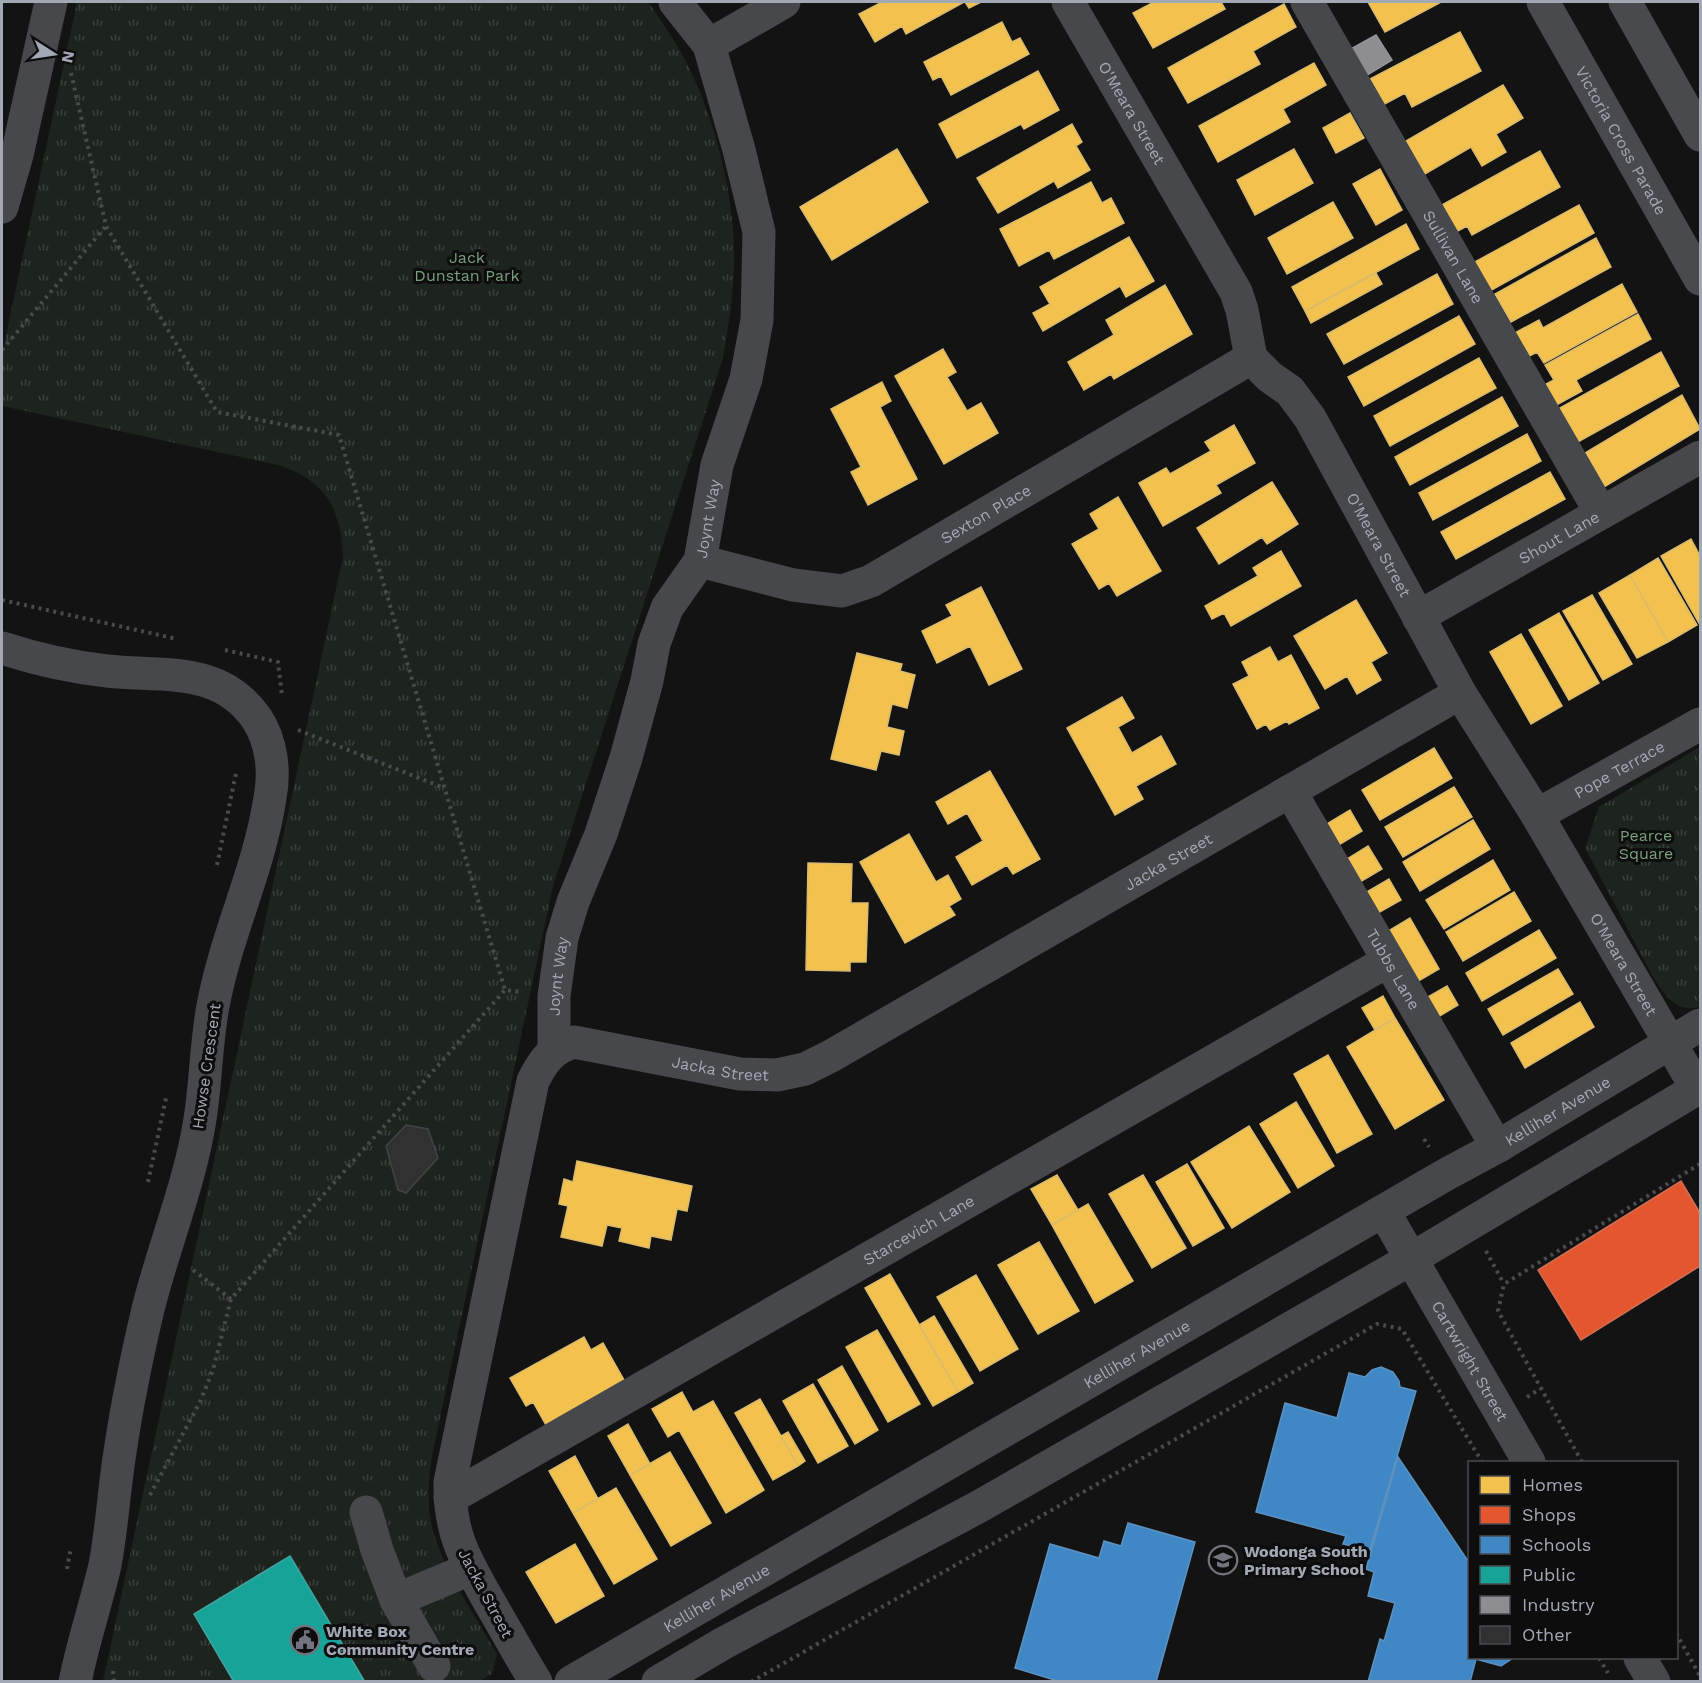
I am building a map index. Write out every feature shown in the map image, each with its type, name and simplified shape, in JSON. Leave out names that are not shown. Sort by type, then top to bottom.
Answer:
[{"type":"main road","name":"Victoria Cross Parade","points":[[1543,2],[1701,279]]},
{"type":"main road","points":[[1625,2],[1701,135]]},
{"type":"street","points":[[2,207],[17,155],[51,2]]},
{"type":"street","points":[[675,2],[709,45],[784,2]]},
{"type":"street","name":"O'Meara Street","points":[[1068,2],[1236,292],[1242,310],[1251,358],[1270,377],[1290,391],[1301,405],[1460,693],[1538,815],[1670,1043],[1699,1088]]},
{"type":"street","name":"Sullivan Lane","points":[[1307,2],[1601,513]]},
{"type":"street","name":"Joynt Way","points":[[554,1050],[554,996],[562,938],[573,902],[601,834],[626,758],[647,681],[654,644],[667,608],[700,561],[717,465],[746,379],[756,320],[759,232],[739,150],[709,45]]},
{"type":"street","name":"Sexton Place","points":[[700,561],[793,585],[842,591],[871,581],[1251,358]]},
{"type":"street","name":"Shout Lane","points":[[1418,617],[1701,457]]},
{"type":"street","name":"Howse Crescent","points":[[2,648],[51,663],[108,671],[182,675],[224,688],[242,702],[257,720],[266,736],[273,766],[271,797],[257,859],[223,960],[213,1005],[196,1140],[187,1184],[149,1306],[120,1450],[105,1564],[75,1682]]},
{"type":"street","name":"Jacka Street","points":[[536,1682],[470,1569],[458,1542],[450,1498],[454,1460],[533,1081],[543,1062],[554,1050],[574,1042],[740,1074],[777,1075],[805,1069],[1460,693]]},
{"type":"street","name":"Pope Terrace","points":[[1538,815],[1701,724]]},
{"type":"street","name":"Tubbs Lane","points":[[1290,791],[1497,1147]]},
{"type":"street","name":"Starcevich Lane","points":[[450,1498],[1388,961]]},
{"type":"street","name":"Kelliher Avenue","points":[[571,1682],[1497,1147],[1701,1025]]},
{"type":"street","points":[[676,1677],[1411,1259],[1699,1088]]},
{"type":"street","name":"Cartwright Street","points":[[1384,1212],[1528,1461]]},
{"type":"street","points":[[366,1512],[376,1550],[396,1600],[434,1666]]},
{"type":"street","points":[[396,1600],[470,1569]]},
{"type":"street","points":[[1641,1659],[1654,1682]]},
{"type":"path","points":[[70,67],[106,226],[217,412],[339,435],[505,990]]},
{"type":"path","points":[[2,350],[106,226]]},
{"type":"path","points":[[505,990],[554,996]]},
{"type":"path","points":[[147,1499],[200,1402],[213,1371],[231,1299],[505,990]]},
{"type":"path","points":[[1581,1461],[1498,1311],[1504,1284],[1701,1164]]},
{"type":"path","points":[[751,1682],[1377,1324],[1402,1329],[1481,1461]]},
{"type":"path","points":[[1678,1635],[1701,1676]]},
{"type":"path","points":[[1600,1659],[1613,1682]]},
{"type":"path","points":[[113,1662],[114,1682]]},
{"type":"green space","name":"Jack Dunstan Park","points":[[77,2],[648,2],[685,60],[696,83],[722,160],[732,215],[734,241],[731,302],[723,358],[553,886],[432,1456],[429,1502],[434,1534],[448,1569],[497,1654],[492,1674],[479,1681],[103,1681],[343,556],[342,539],[334,510],[319,488],[294,471],[278,465],[2,406],[2,354]]},
{"type":"green space","name":"Pearce Square","points":[[1700,747],[1700,1007],[1684,1008],[1662,991],[1653,977],[1585,848],[1599,807]]},
{"type":"building: Homes","points":[[882,2],[964,2],[906,34],[902,26],[875,42],[859,14]]},
{"type":"building: Homes","points":[[965,2],[981,2],[969,8]]},
{"type":"building: Homes","points":[[1154,2],[1221,2],[1225,9],[1153,48],[1133,13]]},
{"type":"building: Homes","points":[[1368,2],[1441,2],[1385,32]]},
{"type":"building: Homes","points":[[1284,4],[1296,27],[1253,51],[1260,64],[1188,103],[1168,68]]},
{"type":"building: Homes","points":[[1002,22],[1012,42],[1020,38],[1029,54],[951,95],[941,76],[933,80],[924,62]]},
{"type":"building: Homes","points":[[1460,32],[1481,71],[1412,107],[1405,93],[1381,106],[1368,80]]},
{"type":"building: Homes","points":[[1314,63],[1326,85],[1283,109],[1290,122],[1218,162],[1199,126]]},
{"type":"building: Homes","points":[[1038,71],[1059,110],[1024,129],[1021,124],[957,158],[939,124]]},
{"type":"building: Homes","points":[[1503,85],[1523,118],[1496,134],[1506,152],[1482,166],[1471,147],[1418,178],[1399,145]]},
{"type":"building: Homes","points":[[1350,113],[1364,138],[1336,153],[1323,128]]},
{"type":"building: Homes","points":[[1072,124],[1082,142],[1076,146],[1090,170],[1058,188],[1054,181],[998,213],[977,178]]},
{"type":"building: Homes","points":[[897,149],[928,202],[832,260],[800,207]]},
{"type":"building: Homes","points":[[1294,149],[1313,183],[1255,215],[1237,180]]},
{"type":"building: Homes","points":[[1540,151],[1560,187],[1472,235],[1467,226],[1454,233],[1440,206]]},
{"type":"building: Homes","points":[[1380,169],[1402,210],[1376,225],[1353,184]]},
{"type":"building: Homes","points":[[1091,182],[1102,203],[1111,198],[1124,223],[1054,259],[1049,250],[1019,266],[1000,229]]},
{"type":"building: Homes","points":[[1333,202],[1353,238],[1287,274],[1268,238]]},
{"type":"building: Homes","points":[[1579,205],[1594,233],[1488,292],[1473,263]]},
{"type":"building: Homes","points":[[1406,224],[1419,249],[1305,311],[1292,287]]},
{"type":"building: Homes","points":[[1129,237],[1154,281],[1126,297],[1120,286],[1043,331],[1033,313],[1050,304],[1040,287]]},
{"type":"building: Homes","points":[[1596,238],[1611,267],[1511,322],[1495,294]]},
{"type":"building: Homes","points":[[1376,273],[1382,284],[1311,323],[1305,311]]},
{"type":"building: Homes","points":[[1437,274],[1453,304],[1344,364],[1327,334]]},
{"type":"building: Homes","points":[[1622,284],[1637,312],[1544,363],[1537,352],[1524,359],[1511,335],[1539,320],[1543,328]]},
{"type":"building: Homes","points":[[1165,285],[1192,334],[1114,379],[1111,374],[1084,390],[1068,362],[1114,335],[1106,320]]},
{"type":"building: Homes","points":[[1638,314],[1651,339],[1576,380],[1582,391],[1551,408],[1540,387],[1554,380],[1545,365]]},
{"type":"building: Homes","points":[[1459,316],[1475,344],[1364,406],[1348,377]]},
{"type":"building: Homes","points":[[943,349],[956,372],[947,377],[967,411],[981,403],[998,433],[944,464],[895,376]]},
{"type":"building: Homes","points":[[1661,352],[1679,386],[1576,443],[1558,409]]},
{"type":"building: Homes","points":[[1479,358],[1496,388],[1390,446],[1374,416]]},
{"type":"building: Homes","points":[[882,382],[891,401],[880,407],[917,479],[868,505],[851,472],[861,467],[831,409]]},
{"type":"building: Homes","points":[[1682,395],[1700,429],[1604,487],[1585,453]]},
{"type":"building: Homes","points":[[1502,397],[1518,426],[1410,485],[1395,457]]},
{"type":"building: Homes","points":[[1234,425],[1255,463],[1216,485],[1221,493],[1163,526],[1139,483],[1166,468],[1170,474],[1211,451],[1205,442]]},
{"type":"building: Homes","points":[[1527,434],[1541,461],[1433,520],[1419,493]]},
{"type":"building: Homes","points":[[1550,472],[1565,499],[1456,559],[1441,532]]},
{"type":"building: Homes","points":[[1272,482],[1298,524],[1267,544],[1262,537],[1219,564],[1197,528]]},
{"type":"building: Homes","points":[[1118,497],[1161,571],[1117,596],[1109,583],[1099,589],[1072,544],[1099,529],[1090,514]]},
{"type":"building: Homes","points":[[1691,539],[1700,556],[1700,625],[1661,556]]},
{"type":"building: Homes","points":[[1281,551],[1301,586],[1231,626],[1224,613],[1212,619],[1205,606],[1258,576],[1253,568]]},
{"type":"building: Homes","points":[[1658,558],[1697,625],[1668,642],[1630,575]]},
{"type":"building: Homes","points":[[1630,575],[1668,642],[1637,658],[1599,593]]},
{"type":"building: Homes","points":[[981,587],[1022,669],[989,685],[970,646],[937,663],[922,631],[952,616],[946,605]]},
{"type":"building: Homes","points":[[1592,595],[1632,664],[1603,680],[1563,611]]},
{"type":"building: Homes","points":[[1356,600],[1387,653],[1371,662],[1381,680],[1357,694],[1347,676],[1325,689],[1294,636]]},
{"type":"building: Homes","points":[[1559,613],[1599,683],[1569,700],[1529,630]]},
{"type":"building: Homes","points":[[1521,634],[1562,706],[1531,724],[1490,652]]},
{"type":"building: Homes","points":[[1270,647],[1278,662],[1291,655],[1319,708],[1289,724],[1287,721],[1270,730],[1266,724],[1257,729],[1233,684],[1249,676],[1242,662]]},
{"type":"building: Homes","points":[[857,653],[902,664],[900,671],[915,675],[907,708],[892,704],[887,727],[904,731],[899,755],[881,751],[876,770],[831,759]]},
{"type":"building: Homes","points":[[1122,697],[1134,718],[1118,727],[1132,753],[1161,736],[1176,764],[1136,786],[1143,799],[1115,815],[1067,728]]},
{"type":"building: Homes","points":[[1434,748],[1452,778],[1380,820],[1362,790]]},
{"type":"building: Homes","points":[[990,771],[1040,859],[1013,874],[1007,865],[972,885],[956,857],[983,841],[967,813],[948,824],[936,802]]},
{"type":"building: Homes","points":[[1454,787],[1472,817],[1403,857],[1385,827]]},
{"type":"building: Homes","points":[[1350,810],[1362,831],[1337,846],[1325,825]]},
{"type":"building: Homes","points":[[1473,820],[1490,849],[1420,891],[1403,862]]},
{"type":"building: Homes","points":[[909,834],[936,882],[948,875],[961,899],[949,906],[955,915],[905,943],[860,862]]},
{"type":"building: Homes","points":[[1368,846],[1382,869],[1360,882],[1347,859]]},
{"type":"building: Homes","points":[[1493,860],[1510,890],[1444,929],[1426,900]]},
{"type":"building: Homes","points":[[808,863],[852,864],[851,903],[868,903],[866,962],[850,962],[850,971],[806,970]]},
{"type":"building: Homes","points":[[1389,879],[1401,900],[1378,913],[1365,893]]},
{"type":"building: Homes","points":[[1514,892],[1531,921],[1463,961],[1446,932]]},
{"type":"building: Homes","points":[[1410,918],[1439,969],[1415,983],[1385,933]]},
{"type":"building: Homes","points":[[1539,930],[1556,958],[1482,1001],[1466,973]]},
{"type":"building: Homes","points":[[1558,969],[1573,994],[1503,1035],[1488,1009]]},
{"type":"building: Homes","points":[[1447,986],[1458,1005],[1438,1017],[1426,998]]},
{"type":"building: Homes","points":[[1383,996],[1395,1018],[1375,1030],[1362,1008]]},
{"type":"building: Homes","points":[[1580,1002],[1594,1027],[1525,1068],[1511,1043]]},
{"type":"building: Homes","points":[[1395,1018],[1444,1100],[1395,1129],[1347,1047]]},
{"type":"building: Homes","points":[[1328,1055],[1372,1134],[1337,1153],[1294,1074]]},
{"type":"building: Homes","points":[[1296,1102],[1334,1166],[1298,1188],[1260,1124]]},
{"type":"building: Homes","points":[[1249,1126],[1290,1192],[1232,1228],[1191,1162]]},
{"type":"building: Homes","points":[[577,1161],[692,1186],[687,1211],[677,1209],[671,1240],[651,1236],[649,1248],[619,1241],[622,1228],[607,1225],[602,1246],[561,1237],[568,1206],[559,1204],[564,1179],[573,1182]]},
{"type":"building: Homes","points":[[1187,1164],[1224,1228],[1193,1246],[1156,1182]]},
{"type":"building: Homes","points":[[1057,1175],[1078,1210],[1052,1225],[1031,1189]]},
{"type":"building: Homes","points":[[1143,1175],[1186,1248],[1152,1268],[1109,1194]]},
{"type":"building: Homes","points":[[1088,1204],[1133,1281],[1095,1303],[1052,1225]]},
{"type":"building: Homes","points":[[1039,1242],[1079,1311],[1038,1334],[998,1265]]},
{"type":"building: Homes","points":[[890,1274],[958,1392],[933,1406],[865,1288]]},
{"type":"building: Homes","points":[[976,1275],[1018,1349],[980,1371],[937,1297]]},
{"type":"building: Homes","points":[[934,1316],[973,1383],[958,1392],[919,1325]]},
{"type":"building: Homes","points":[[877,1330],[920,1404],[888,1422],[846,1347]]},
{"type":"building: Homes","points":[[584,1337],[591,1350],[603,1343],[624,1380],[546,1425],[533,1402],[526,1406],[510,1378]]},
{"type":"building: Homes","points":[[842,1366],[878,1430],[855,1444],[818,1380]]},
{"type":"building: Homes","points":[[813,1384],[848,1446],[818,1463],[783,1401]]},
{"type":"building: Homes","points":[[682,1392],[693,1412],[713,1401],[764,1490],[726,1513],[679,1430],[668,1437],[652,1409]]},
{"type":"building: Homes","points":[[760,1399],[798,1466],[773,1480],[735,1413]]},
{"type":"building: Homes","points":[[628,1424],[650,1464],[630,1475],[608,1436]]},
{"type":"building: Homes","points":[[788,1432],[805,1461],[798,1466],[781,1436]]},
{"type":"building: Homes","points":[[670,1452],[711,1523],[671,1546],[630,1475]]},
{"type":"building: Homes","points":[[575,1456],[598,1499],[573,1513],[549,1471]]},
{"type":"building: Homes","points":[[616,1488],[657,1559],[614,1584],[573,1513]]},
{"type":"building: Homes","points":[[575,1544],[604,1596],[556,1623],[526,1572]]},
{"type":"building: Shops","points":[[1681,1181],[1700,1213],[1700,1266],[1581,1340],[1538,1270]]},
{"type":"building: Schools","points":[[1381,1367],[1393,1372],[1400,1387],[1416,1391],[1370,1550],[1343,1544],[1346,1536],[1256,1512],[1285,1403],[1337,1418],[1349,1373],[1365,1377],[1372,1370]]},
{"type":"building: Schools","points":[[1398,1457],[1468,1561],[1468,1659],[1476,1659],[1470,1682],[1368,1682],[1380,1639],[1384,1641],[1395,1603],[1368,1596],[1374,1572],[1366,1569]]},
{"type":"building: Schools","points":[[1128,1523],[1195,1542],[1156,1682],[1061,1682],[1015,1668],[1050,1544],[1099,1558],[1104,1541],[1121,1546]]},
{"type":"building: Schools","points":[[1476,1659],[1512,1659],[1501,1666]]},
{"type":"building: Public","points":[[290,1556],[365,1682],[234,1682],[194,1614]]},
{"type":"building: Industry","points":[[1376,35],[1392,60],[1364,77],[1347,51]]},
{"type":"building: Other","points":[[406,1125],[428,1129],[438,1158],[406,1193],[398,1190],[386,1146]]},
{"type":"place","name":"Wodonga South Primary School","points":[[1223,1560]]},
{"type":"place","name":"White Box Community Centre","points":[[305,1640]]}]
